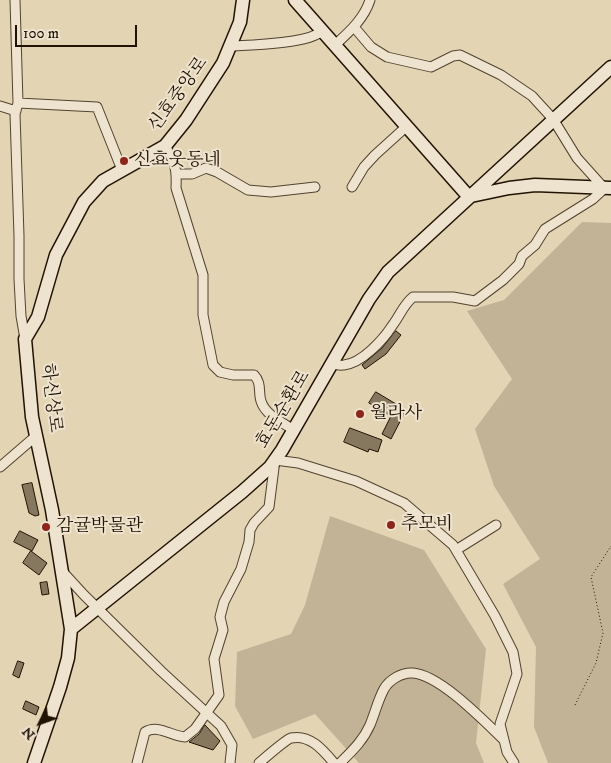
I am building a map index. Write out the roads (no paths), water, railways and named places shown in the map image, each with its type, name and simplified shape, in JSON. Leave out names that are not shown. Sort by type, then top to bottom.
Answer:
[{"type":"street","name":"하신상로","points":[[15,0],[18,279],[26,339],[32,417],[62,570],[71,629],[68,658],[34,763]]},
{"type":"street","name":"신효중앙로","points":[[26,339],[38,317],[56,255],[84,202],[103,181],[165,146],[186,120],[218,72],[240,22],[243,0]]},
{"type":"street","points":[[295,0],[469,197],[509,188],[535,185],[606,187]]},
{"type":"street","points":[[335,45],[354,27],[370,0]]},
{"type":"street","points":[[354,27],[371,47],[387,57],[430,67],[453,56],[460,55],[501,75],[532,96],[553,119],[577,158],[606,187]]},
{"type":"street","points":[[230,46],[278,43],[317,35],[322,31]]},
{"type":"street","name":"효돈순환로","points":[[71,629],[242,492],[275,460],[369,299],[388,272],[611,66]]},
{"type":"street","points":[[0,106],[97,107],[122,170]]},
{"type":"street","points":[[352,187],[364,167],[407,126]]},
{"type":"street","points":[[165,146],[174,160],[177,174],[176,188],[180,207],[203,275],[203,315],[213,365],[220,372],[233,375],[254,375],[258,379],[261,401],[266,409],[294,430]]},
{"type":"street","points":[[177,174],[192,174],[206,168],[217,172],[248,190],[271,192],[314,187]]},
{"type":"street","points":[[332,364],[343,366],[355,361],[376,346],[393,326],[405,303],[413,297],[453,297],[475,301],[504,280],[519,264],[522,256],[535,245],[545,228],[593,199],[606,187]]},
{"type":"street","points":[[0,467],[36,436]]},
{"type":"street","points":[[137,763],[144,732],[152,728],[162,729],[185,737],[195,729],[219,695],[214,659],[223,630],[220,617],[224,602],[241,569],[249,542],[250,530],[268,507],[275,460],[298,463],[356,481],[404,503],[456,550],[495,616],[513,652],[517,674],[500,724],[507,752],[514,763]]},
{"type":"street","points":[[456,550],[496,525]]},
{"type":"street","points":[[62,570],[97,608],[221,726],[232,745],[230,763]]},
{"type":"street","points":[[340,763],[360,744],[370,727],[385,688],[398,676],[412,673],[432,679],[464,703],[504,740]]},
{"type":"street","points":[[259,763],[290,738],[308,739],[334,763]]},
{"type":"place","name":"신효웃동네","points":[[124,161]]},
{"type":"place","name":"월라사","points":[[360,414]]},
{"type":"place","name":"추모비","points":[[391,525]]},
{"type":"place","name":"감귤박물관","points":[[46,527]]}]
